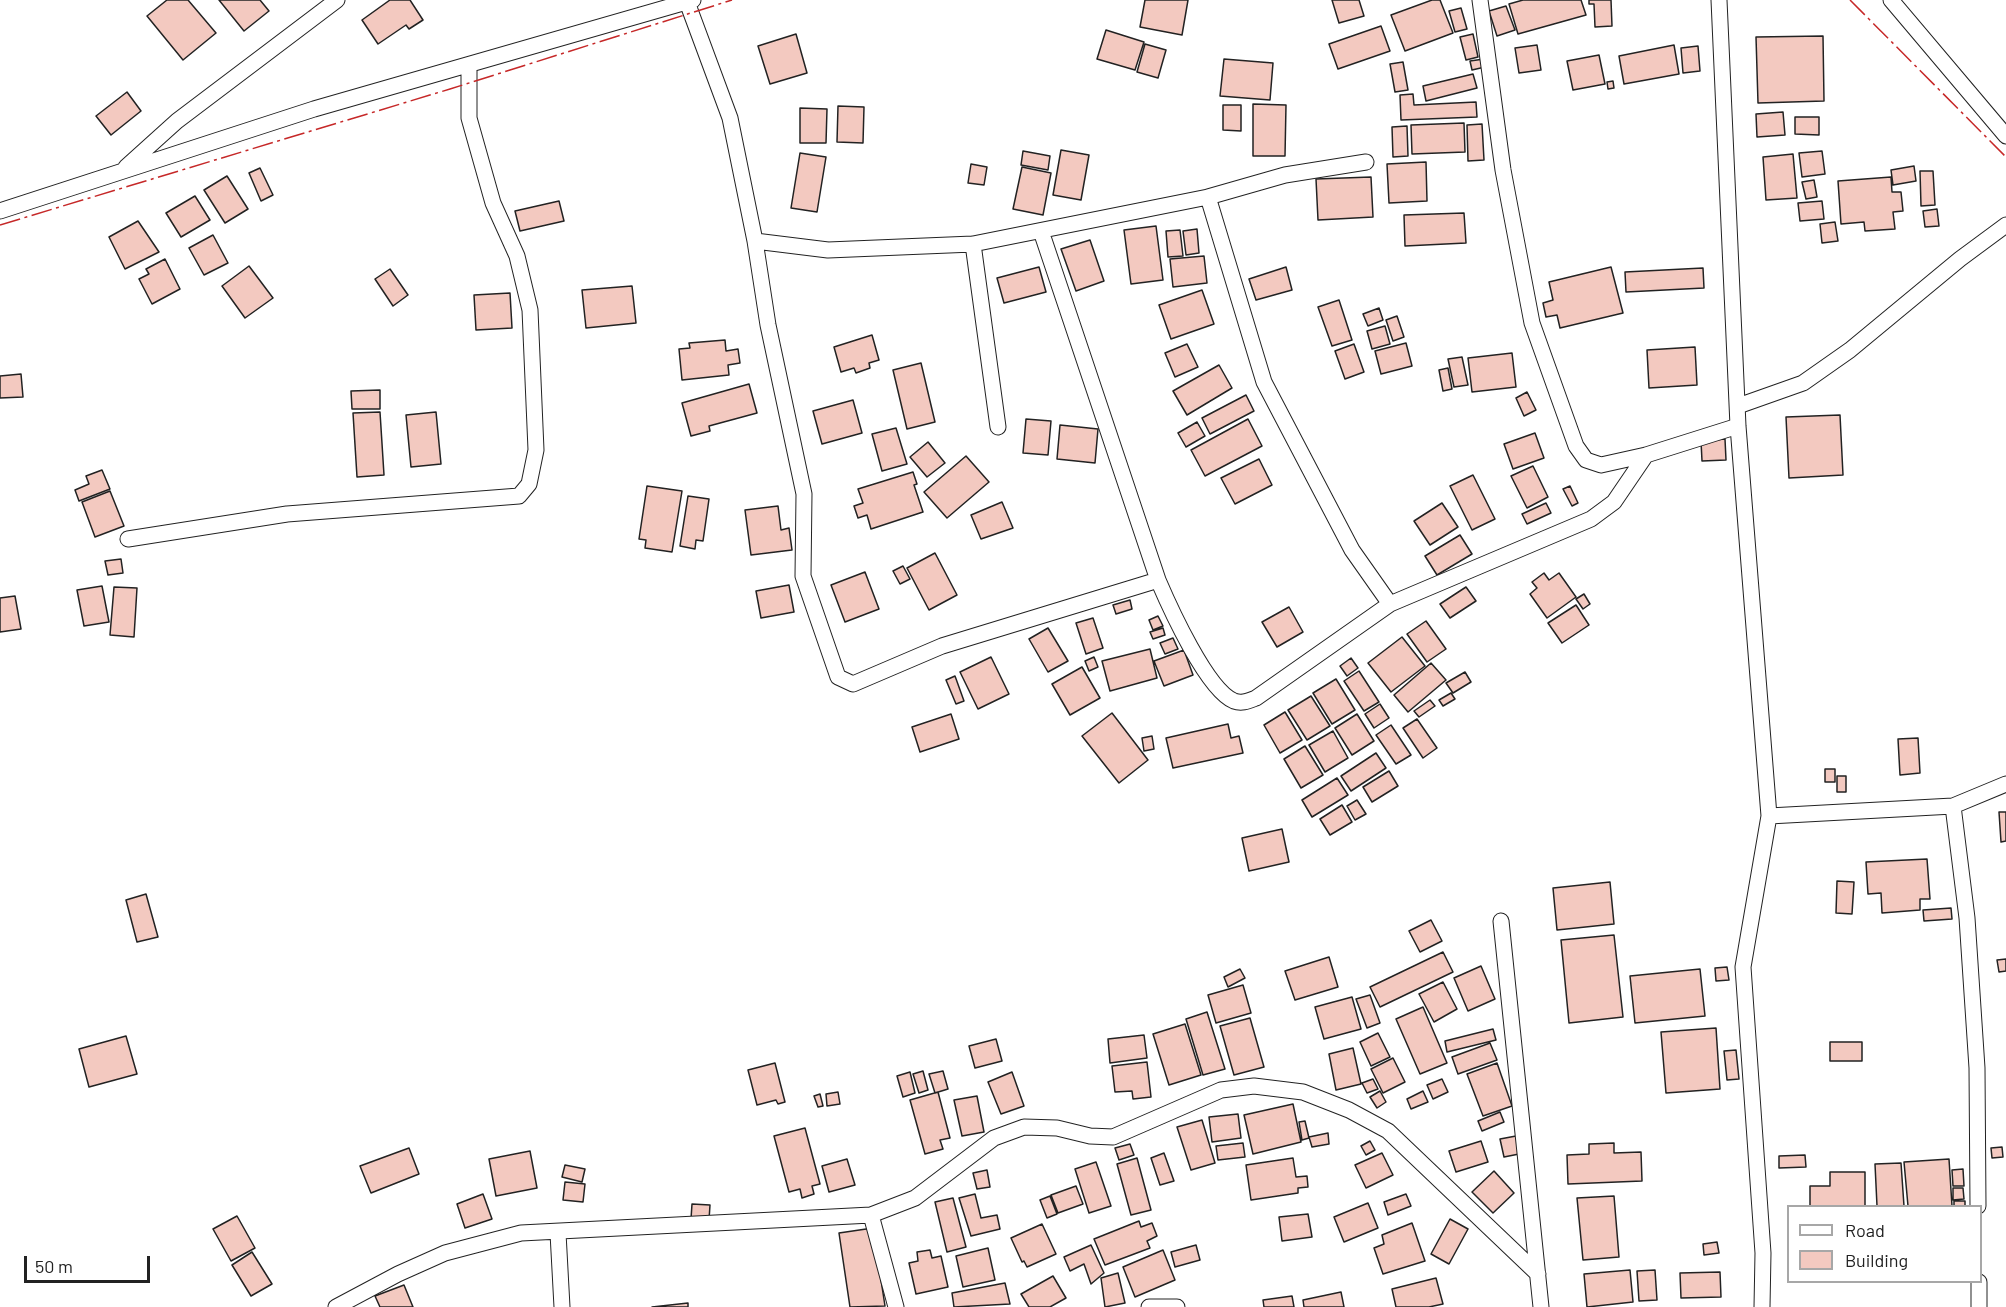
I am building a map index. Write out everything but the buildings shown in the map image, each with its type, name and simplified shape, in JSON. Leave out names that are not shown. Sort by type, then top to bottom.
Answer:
[{"type":"street","points":[[122,171],[177,121],[337,0]]},
{"type":"street","points":[[1480,0],[1503,170],[1532,323],[1576,446],[1587,460],[1601,465],[1646,455],[1738,426]]},
{"type":"street","points":[[1719,0],[1738,426],[1769,816],[1743,967],[1763,1253],[1762,1307]]},
{"type":"street","points":[[1891,0],[2006,136]]},
{"type":"street","points":[[0,211],[314,109],[690,1],[730,118],[755,241],[768,325],[804,494],[803,576],[838,677],[853,684],[942,646],[1158,580]]},
{"type":"street","points":[[128,539],[287,514],[519,496],[525,491],[530,484],[536,450],[530,310],[517,256],[494,203],[469,118],[469,65]]},
{"type":"street","points":[[755,241],[828,250],[973,244],[1208,197],[1285,175],[1366,162]]},
{"type":"street","points":[[1208,197],[1264,382],[1352,550],[1390,604]]},
{"type":"street","points":[[1738,406],[1803,383],[1850,351],[1960,259],[2006,225]]},
{"type":"street","points":[[1041,231],[1158,580],[1181,633],[1222,692],[1232,700],[1241,703],[1256,698],[1390,604],[1592,519],[1614,502],[1646,455]]},
{"type":"street","points":[[973,244],[998,427]]},
{"type":"street","points":[[1769,816],[1953,806],[2006,784]]},
{"type":"street","points":[[1953,806],[1967,918],[1977,1068],[1978,1205]]},
{"type":"street","points":[[1501,921],[1541,1307]]},
{"type":"street","points":[[336,1307],[398,1274],[445,1253],[521,1233],[558,1233],[871,1215],[915,1198],[994,1138],[1024,1127],[1057,1128],[1090,1136],[1113,1137],[1221,1090],[1254,1086],[1303,1092],[1349,1110],[1388,1131],[1538,1274]]},
{"type":"street","points":[[871,1215],[896,1307]]},
{"type":"street","points":[[558,1233],[562,1307]]},
{"type":"street","points":[[1979,1283],[1979,1307]]},
{"type":"street","points":[[1149,1307],[1177,1307]]},
{"type":"power","points":[[0,225],[450,89],[732,0]]},
{"type":"power","points":[[1850,0],[2006,157]]}]
